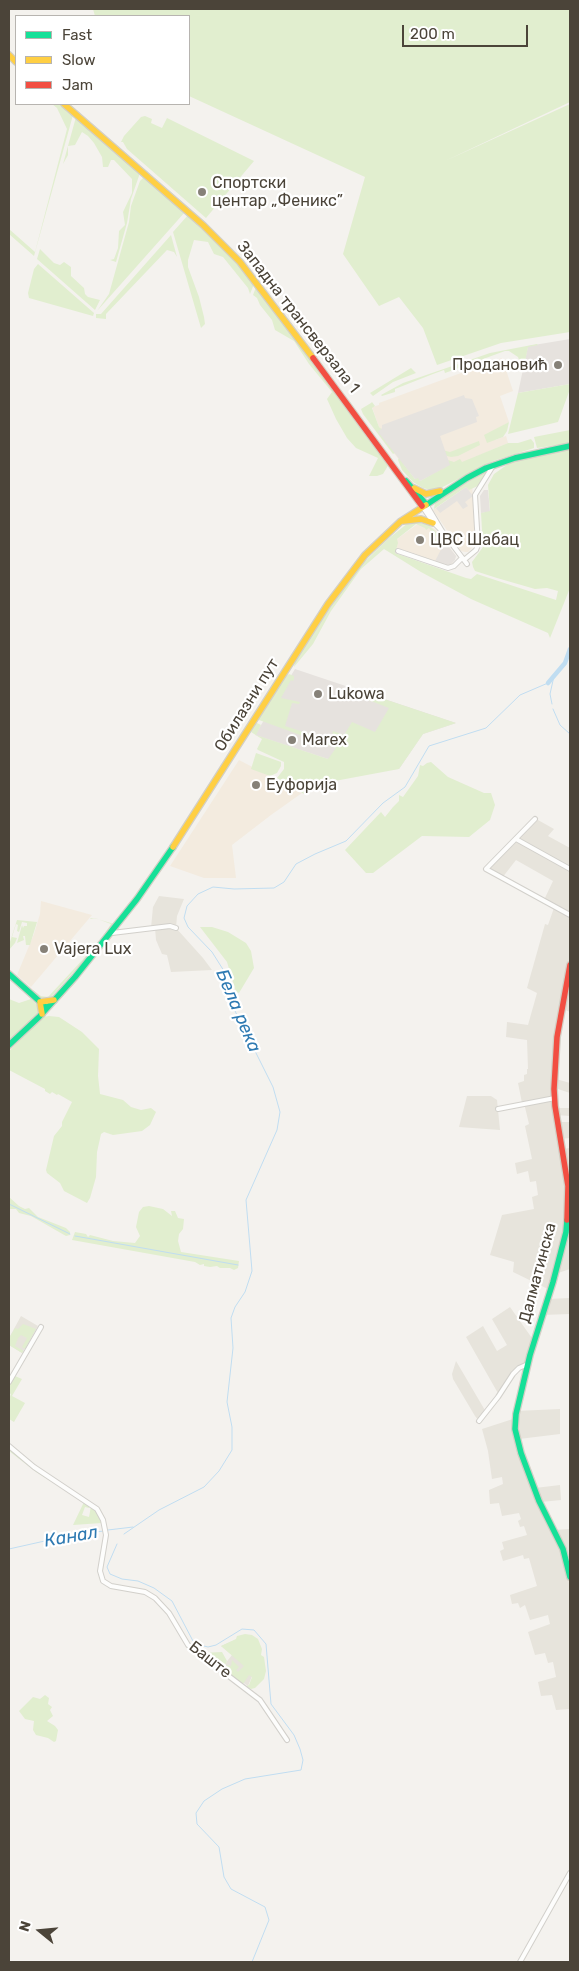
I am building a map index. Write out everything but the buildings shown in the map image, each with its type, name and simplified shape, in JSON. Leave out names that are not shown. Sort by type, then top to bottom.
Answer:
[{"type":"main road","name":"Западна трансверзала 1","points":[[65,105],[203,225],[240,262],[406,481],[414,488],[424,505]]},
{"type":"main road","name":"Обилазни пут","points":[[9,1045],[48,1008],[112,933],[180,838],[331,599],[362,559],[401,521],[451,488],[494,465],[528,454],[570,446]]},
{"type":"main road","name":"Западна трансверзала 1","points":[[406,481],[408,488],[424,505]]},
{"type":"main road","points":[[414,488],[430,494],[451,488]]},
{"type":"main road","points":[[401,521],[417,519],[433,523]]},
{"type":"main road","name":"Далматинска","points":[[570,965],[557,1037],[555,1098],[568,1186],[566,1232],[554,1282],[528,1364],[516,1414],[516,1438],[539,1501],[563,1550],[570,1578]]},
{"type":"main road","points":[[9,974],[48,1008]]},
{"type":"main road","points":[[40,1002],[55,1000]]},
{"type":"main road","points":[[40,1002],[42,1014]]},
{"type":"street","points":[[398,551],[448,568],[465,561],[476,550],[478,545],[475,495],[494,465]]},
{"type":"street","points":[[424,505],[465,561]]},
{"type":"street","points":[[424,505],[433,523],[442,531]]},
{"type":"street","points":[[535,820],[486,869],[570,915]]},
{"type":"street","points":[[516,839],[570,869]]},
{"type":"street","points":[[112,933],[170,926],[176,928]]},
{"type":"street","points":[[498,1109],[555,1098]]},
{"type":"street","points":[[9,1382],[41,1327]]},
{"type":"street","points":[[479,1421],[516,1371],[528,1364]]},
{"type":"street","name":"Баште","points":[[9,1446],[34,1467],[92,1506],[99,1513],[106,1535],[100,1571],[102,1581],[111,1586],[145,1592],[155,1598],[169,1613],[188,1645],[260,1700],[287,1740]]},
{"type":"street","points":[[520,1962],[570,1873]]},
{"type":"shaded area","points":[[570,339],[570,384],[518,393],[528,346]]},
{"type":"shaded area","points":[[502,358],[513,391],[500,396],[509,422],[492,432],[495,440],[506,436],[508,443],[420,481],[415,479],[392,451],[379,427],[372,407]]},
{"type":"shaded area","points":[[464,395],[465,398],[472,399],[479,416],[476,417],[477,422],[440,436],[450,465],[420,481],[418,478],[415,479],[378,432],[382,425]]},
{"type":"shaded area","points":[[472,483],[476,543],[468,552],[465,552],[461,551],[433,510]]},
{"type":"shaded area","points":[[466,487],[473,496],[465,502],[468,506],[463,509],[457,501],[440,513],[436,508]]},
{"type":"shaded area","points":[[484,490],[488,490],[490,512],[481,513],[480,496]]},
{"type":"shaded area","points":[[419,523],[429,525],[436,530],[456,556],[452,564],[449,566],[389,545]]},
{"type":"shaded area","points":[[445,542],[456,556],[449,566],[435,561]]},
{"type":"shaded area","points":[[295,669],[456,723],[423,734],[399,769],[364,771],[255,735]]},
{"type":"shaded area","points":[[239,760],[302,793],[232,845],[236,878],[204,878],[170,866]]},
{"type":"shaded area","points":[[538,820],[554,829],[548,836],[570,848],[570,1012],[563,1009],[556,1079],[570,1083],[570,1093],[555,1088],[555,1108],[570,1108],[570,1116],[556,1115],[557,1122],[570,1122],[570,1138],[560,1139],[562,1149],[570,1148],[570,1269],[555,1274],[550,1290],[513,1272],[514,1262],[490,1255],[502,1215],[534,1209],[532,1197],[538,1195],[536,1181],[530,1182],[528,1171],[517,1174],[515,1163],[532,1159],[525,1126],[529,1124],[518,1083],[524,1081],[524,1075],[527,1074],[527,1040],[506,1037],[507,1022],[528,1025],[537,993],[527,988],[545,924],[548,925],[555,905],[544,900],[553,881],[516,860],[502,878],[490,871],[490,868]]},
{"type":"shaded area","points":[[159,896],[184,899],[177,916],[176,928],[212,970],[171,972],[167,955],[162,954],[156,940],[155,928],[151,928],[153,907]]},
{"type":"shaded area","points":[[41,901],[92,915],[31,987],[17,975],[34,934],[40,914]]},
{"type":"shaded area","points":[[467,1096],[491,1096],[497,1100],[500,1130],[459,1127]]},
{"type":"shaded area","points":[[570,1298],[570,1314],[542,1315],[547,1299]]},
{"type":"shaded area","points":[[510,1307],[534,1341],[527,1365],[519,1367],[499,1395],[466,1337],[483,1326],[497,1351],[507,1345],[492,1319]]},
{"type":"shaded area","points":[[21,1316],[38,1326],[22,1353],[9,1345],[9,1338]]},
{"type":"shaded area","points":[[456,1361],[486,1412],[479,1421],[453,1379],[452,1374]]},
{"type":"shaded area","points":[[560,1409],[560,1434],[519,1439],[535,1488],[560,1485],[561,1500],[541,1502],[553,1530],[570,1529],[570,1555],[566,1555],[570,1564],[570,1709],[556,1710],[552,1695],[541,1696],[538,1682],[556,1677],[553,1662],[548,1663],[545,1653],[535,1655],[528,1632],[550,1624],[548,1615],[530,1620],[525,1605],[520,1608],[518,1603],[512,1604],[510,1595],[537,1586],[529,1558],[524,1559],[523,1555],[503,1561],[500,1551],[504,1549],[502,1542],[527,1535],[524,1526],[520,1527],[518,1521],[521,1519],[519,1513],[502,1516],[499,1503],[490,1504],[489,1490],[503,1484],[502,1477],[492,1479],[488,1451],[482,1429],[516,1418],[516,1411]]},
{"type":"shaded area","points":[[237,1639],[254,1643],[257,1664],[248,1686],[225,1670],[224,1665],[232,1655],[221,1646]]},
{"type":"green space","points":[[93,9],[570,9],[570,102],[445,161],[570,104],[570,332],[501,343],[437,365],[423,328],[399,297],[379,306],[343,254],[365,177],[190,96],[190,15],[95,15]]},
{"type":"green space","points":[[53,105],[61,105],[73,115],[34,256],[9,234],[9,229],[35,252],[67,129],[57,108]]},
{"type":"green space","name":"Спортски центар „Феникс”","points":[[145,116],[152,119],[151,123],[162,128],[167,118],[254,161],[206,218],[121,142],[141,117]]},
{"type":"green space","points":[[76,117],[140,173],[131,199],[127,223],[116,262],[110,260],[114,259],[118,248],[119,231],[125,225],[123,212],[132,193],[132,179],[114,160],[111,160],[108,167],[103,167],[102,157],[94,143],[82,132],[75,145],[68,146],[68,155],[63,164]]},
{"type":"green space","points":[[144,177],[185,212],[97,311],[109,294],[129,222],[131,206],[140,181]]},
{"type":"green space","points":[[188,215],[231,256],[254,284],[250,294],[248,288],[223,257],[214,254],[208,242],[194,240],[188,260],[188,267],[204,317],[205,324],[201,328],[173,232]]},
{"type":"green space","points":[[171,235],[177,257],[174,252],[167,250],[106,314],[106,319],[96,318],[96,314],[101,314]]},
{"type":"green space","points":[[40,249],[54,263],[60,265],[64,262],[71,267],[71,276],[84,288],[85,294],[88,297],[100,300],[95,310],[37,259]]},
{"type":"green space","points":[[38,264],[94,313],[93,316],[29,298],[28,293],[34,269]]},
{"type":"green space","points":[[256,287],[389,464],[383,474],[369,476],[378,458],[356,448],[347,438],[327,399],[332,392],[309,364],[294,341],[275,330],[272,320],[253,295]]},
{"type":"green space","points":[[537,344],[528,347],[523,371],[518,357],[509,351],[505,351],[445,373],[444,370],[395,389],[395,392],[381,395],[403,383],[490,353]]},
{"type":"green space","points":[[411,368],[416,373],[393,382],[373,396],[370,393]]},
{"type":"green space","points":[[570,384],[570,389],[558,422],[508,434],[518,393]]},
{"type":"green space","points":[[372,402],[375,406],[372,408],[379,427],[404,449],[393,454],[363,414],[361,409]]},
{"type":"green space","points":[[509,422],[503,437],[487,443],[484,435]]},
{"type":"green space","points":[[570,430],[570,443],[537,448],[534,437]]},
{"type":"green space","points":[[531,439],[534,443],[534,448],[493,461],[435,491],[423,488],[413,482],[402,470],[398,460],[400,456],[400,459],[415,479],[418,477],[420,481],[449,465],[448,460],[454,462],[460,459],[462,462],[508,443],[518,443]]},
{"type":"green space","points":[[479,441],[480,445],[458,456],[451,457],[436,453],[434,448],[450,452]]},
{"type":"green space","points":[[570,448],[570,588],[550,638],[548,633],[471,599],[421,572],[384,549],[361,569],[331,611],[313,644],[294,667],[295,661],[352,574],[388,539],[408,523],[416,522],[429,525],[442,538],[434,541],[437,538],[429,528],[426,530],[416,524],[397,539],[398,543],[395,553],[466,578],[471,579],[477,574],[556,600],[558,591],[547,588],[535,589],[475,571],[472,562],[483,547],[481,513],[490,511],[488,485],[494,474],[511,462]]},
{"type":"green space","points":[[487,471],[480,485],[469,490],[466,487],[434,509],[435,502],[440,498]]},
{"type":"green space","points":[[289,674],[294,676],[294,679],[293,681],[291,680],[281,698],[300,702],[299,704],[292,703],[285,726],[328,740],[326,741],[328,742],[331,741],[333,731],[344,735],[352,722],[375,732],[389,708],[366,699],[369,694],[456,723],[423,734],[399,769],[324,783],[304,794],[277,778],[284,769],[284,762],[258,750],[262,739],[251,732],[257,723],[261,725],[256,735],[328,759],[336,748],[259,720],[285,677]]},
{"type":"green space","points":[[256,753],[281,762],[277,773],[270,776],[251,769]]},
{"type":"green space","points":[[431,762],[448,777],[484,793],[491,793],[495,805],[490,820],[469,837],[422,836],[373,873],[366,873],[345,850],[381,812],[385,817],[399,801],[399,795],[403,797],[418,776],[420,765],[423,766]]},
{"type":"green space","points":[[17,920],[37,922],[30,945],[26,945],[25,936],[23,936],[24,940],[17,943],[22,925],[23,928],[27,926],[27,923],[22,922],[19,932],[17,931],[18,925],[16,924],[12,937],[17,938],[9,950],[9,945]]},
{"type":"green space","points":[[99,920],[114,924],[93,950],[52,996],[41,999],[31,991],[33,990],[41,996],[48,997],[98,943],[111,924]]},
{"type":"green space","points":[[200,927],[212,927],[228,932],[246,943],[251,951],[254,968],[239,993],[236,992],[227,962]]},
{"type":"green space","points":[[9,999],[19,1003],[31,999],[39,1007],[37,1014],[9,1043]]},
{"type":"green space","points":[[43,1017],[59,1017],[82,1032],[99,1049],[98,1076],[100,1094],[123,1100],[131,1107],[141,1110],[151,1108],[156,1112],[150,1125],[142,1131],[113,1135],[104,1132],[101,1134],[97,1152],[96,1177],[87,1203],[64,1191],[60,1183],[47,1173],[46,1170],[54,1136],[62,1126],[62,1122],[72,1102],[58,1094],[52,1092],[50,1094],[45,1089],[9,1070],[9,1051]]},
{"type":"green space","points":[[9,1197],[19,1206],[25,1209],[29,1208],[38,1217],[66,1228],[70,1235],[66,1236],[31,1216],[19,1213],[16,1209],[10,1209]]},
{"type":"green space","points":[[149,1206],[163,1209],[172,1216],[171,1211],[175,1211],[178,1218],[184,1219],[183,1229],[179,1234],[178,1241],[181,1252],[239,1261],[238,1268],[234,1270],[217,1266],[204,1266],[204,1264],[200,1265],[195,1262],[72,1240],[75,1232],[86,1234],[88,1237],[90,1235],[113,1241],[135,1243],[140,1236],[136,1227],[139,1212],[143,1207]]},
{"type":"green space","points":[[23,1324],[36,1329],[25,1349],[22,1347],[27,1338],[21,1335],[18,1338],[15,1346],[24,1351],[22,1353],[9,1345],[9,1338],[15,1328],[18,1329]]},
{"type":"green space","points":[[15,1376],[22,1379],[12,1396],[25,1403],[14,1422],[9,1419],[9,1399],[11,1394],[9,1393],[9,1386]]},
{"type":"green space","points":[[11,1450],[31,1466],[90,1505],[89,1508],[85,1507],[82,1515],[89,1517],[91,1506],[102,1523],[73,1525],[84,1502],[36,1472],[9,1451]]},
{"type":"green space","points":[[252,1635],[258,1639],[266,1671],[264,1679],[255,1688],[251,1689],[246,1686],[249,1685],[252,1677],[249,1675],[243,1684],[201,1653],[222,1652],[227,1661],[225,1665],[231,1666],[232,1660],[239,1667],[236,1670],[238,1672],[244,1666],[221,1646],[236,1639],[237,1636]]},
{"type":"green space","points":[[45,1695],[49,1698],[48,1704],[52,1707],[50,1710],[53,1716],[47,1721],[58,1730],[56,1741],[54,1742],[48,1738],[36,1735],[33,1730],[34,1721],[25,1719],[19,1711],[33,1697],[40,1699]]},
{"type":"waterway","points":[[548,683],[565,663],[570,649]]},
{"type":"waterway","points":[[552,704],[550,694],[554,676]]},
{"type":"waterway","name":"Бела река","points":[[124,1534],[159,1510],[204,1487],[219,1471],[232,1450],[232,1427],[227,1402],[233,1348],[231,1318],[235,1307],[245,1292],[252,1271],[246,1200],[277,1130],[280,1112],[273,1087],[232,1005],[227,992],[224,971],[212,952],[188,927],[184,918],[187,906],[198,894],[213,887],[234,889],[274,888],[284,882],[296,864],[346,841],[383,803],[405,787],[429,746],[486,728],[520,695],[548,683]]},
{"type":"waterway","points":[[553,709],[560,725],[570,734]]},
{"type":"waterway","points":[[9,1204],[70,1234]]},
{"type":"waterway","points":[[75,1236],[238,1265]]},
{"type":"waterway","name":"Канал","points":[[108,1530],[133,1527]]},
{"type":"waterway","name":"Канал","points":[[9,1549],[76,1534],[104,1531]]},
{"type":"waterway","name":"Бела река","points":[[117,1544],[107,1567],[110,1574],[122,1579],[138,1581],[154,1588],[172,1601],[193,1641],[208,1647],[216,1645],[242,1629],[254,1630],[266,1644],[271,1704],[294,1735],[300,1749],[303,1760],[301,1770],[245,1779],[222,1789],[204,1801],[196,1813],[197,1824],[219,1847],[224,1877],[231,1889],[265,1907],[269,1920],[252,1962]]},
{"type":"traffic: fast","points":[[426,505],[486,468],[515,458],[570,446]]},
{"type":"traffic: fast","points":[[406,481],[426,504]]},
{"type":"traffic: fast","points":[[9,1045],[39,1017],[75,977],[137,899],[173,847]]},
{"type":"traffic: fast","points":[[9,974],[47,1008]]},
{"type":"traffic: fast","points":[[567,1220],[566,1232],[553,1282],[530,1355],[516,1414],[515,1429],[521,1453],[539,1501],[563,1549],[570,1577]]},
{"type":"traffic: slow","points":[[9,55],[15,61]]},
{"type":"traffic: slow","points":[[65,105],[203,225],[240,262],[313,358]]},
{"type":"traffic: slow","points":[[414,488],[426,494],[440,491]]},
{"type":"traffic: slow","points":[[173,847],[328,604],[365,555],[401,521],[426,505]]},
{"type":"traffic: slow","points":[[403,521],[421,519],[433,523]]},
{"type":"traffic: slow","points":[[42,1014],[40,1002],[54,1000]]},
{"type":"traffic: jam","points":[[313,358],[422,506]]},
{"type":"traffic: jam","points":[[567,1220],[568,1186],[554,1089],[557,1037],[570,965]]},
{"type":"place","name":"Спортски центар „Феникс”","points":[[202,192]]},
{"type":"place","name":"Продановић","points":[[558,365]]},
{"type":"place","name":"ЦВС Шабац","points":[[420,540]]},
{"type":"place","name":"Lukowa","points":[[318,694]]},
{"type":"place","name":"Marex","points":[[292,740]]},
{"type":"place","name":"Еуфорија","points":[[256,785]]},
{"type":"place","name":"Vajera Lux","points":[[44,949]]}]
